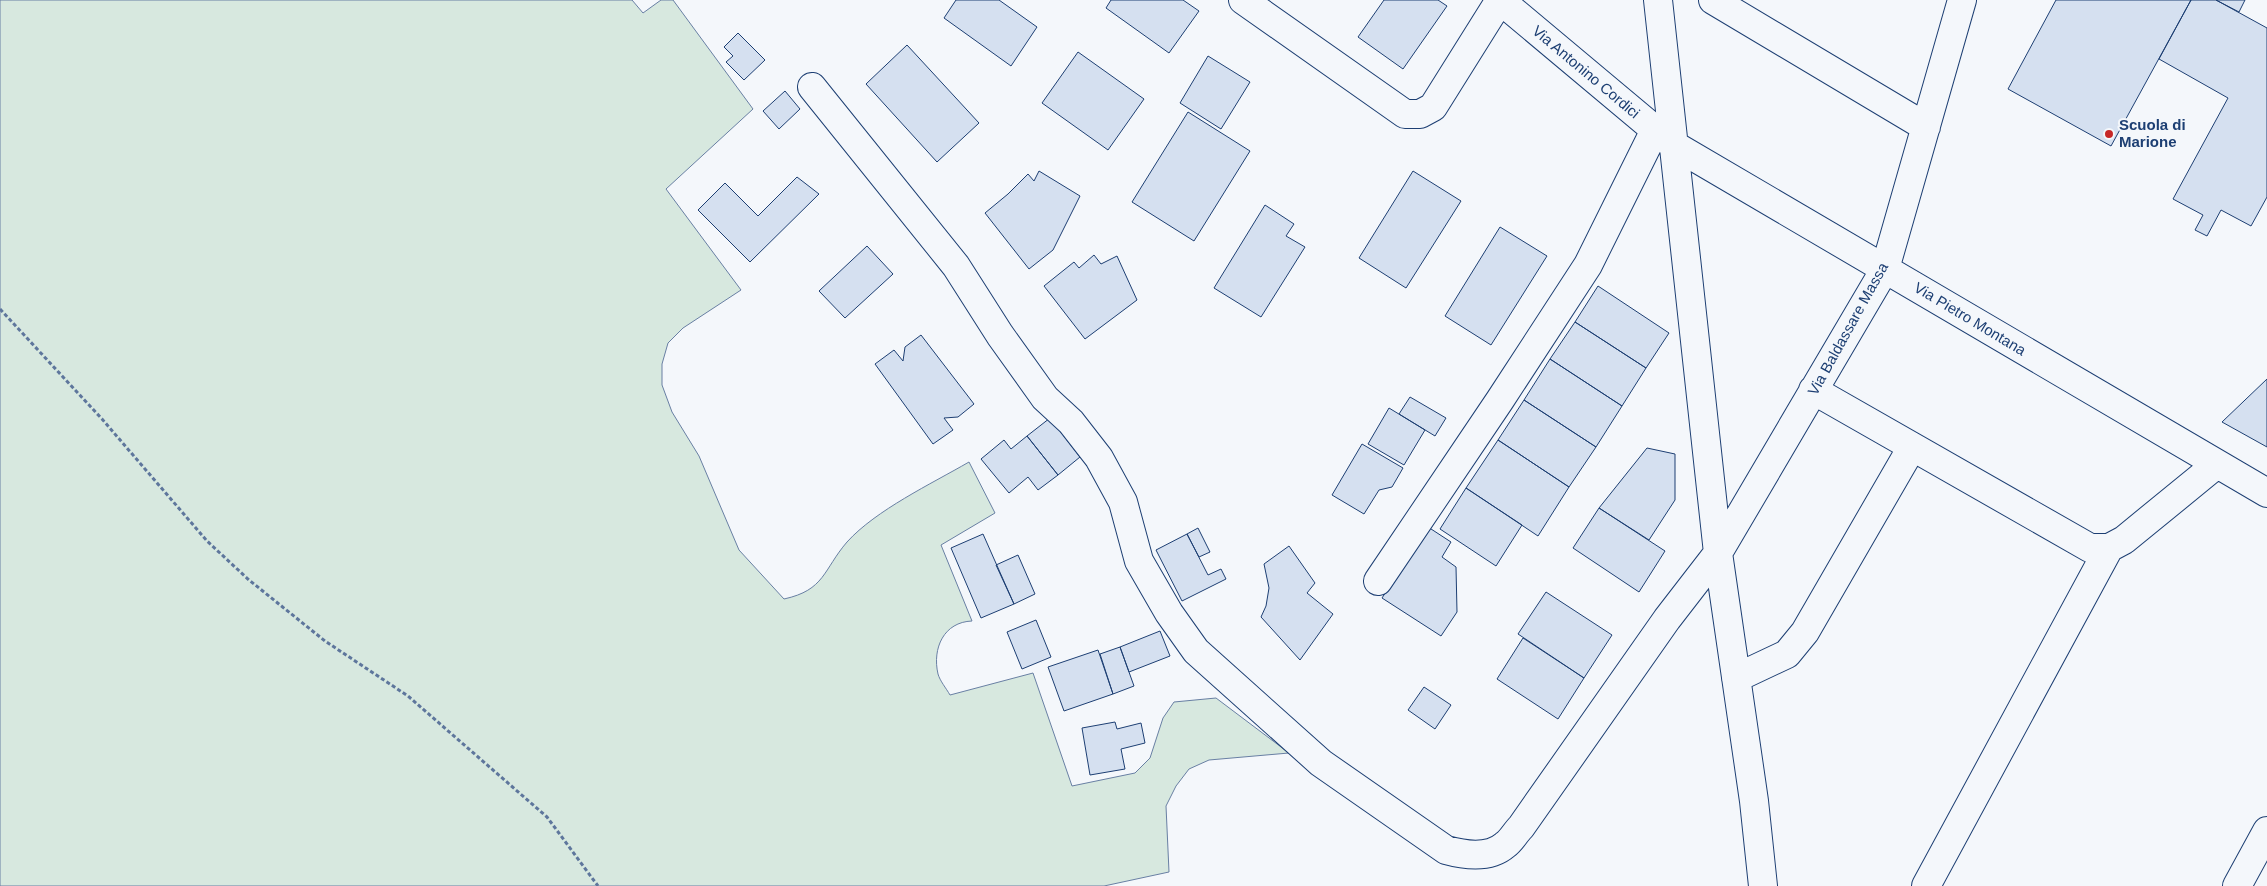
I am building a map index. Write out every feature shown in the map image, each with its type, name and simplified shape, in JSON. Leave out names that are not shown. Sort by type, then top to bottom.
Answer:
[{"type":"street","points":[[1243,0],[1406,114],[1420,114],[1434,108],[1500,0]]},
{"type":"street","name":"Via Antonino Cordici","points":[[1500,0],[1664,137]]},
{"type":"street","points":[[1658,0],[1664,137],[1718,554],[1764,886]]},
{"type":"street","points":[[1713,0],[1926,127]]},
{"type":"street","name":"Via Baldassare Massa","points":[[812,87],[956,266],[1000,334],[1045,398],[1071,422],[1099,458],[1123,502],[1139,561],[1169,614],[1196,651],[1321,763],[1446,850],[1465,855],[1486,853],[1504,846],[1520,827],[1667,619],[1718,554],[1885,269],[1962,0]]},
{"type":"street","points":[[1378,580],[1500,400],[1588,265],[1664,137]]},
{"type":"street","name":"Via Pietro Montana","points":[[1664,137],[2267,493]]},
{"type":"street","points":[[1814,390],[2090,548],[2109,548],[2124,540],[2217,464]]},
{"type":"street","points":[[1736,678],[1787,654],[1805,632],[1912,447]]},
{"type":"street","points":[[1926,886],[2109,548]]},
{"type":"street","points":[[2237,886],[2267,831]]},
{"type":"path","points":[[0,309],[96,412],[207,541],[249,580],[325,641],[408,696],[546,817],[598,886]]},
{"type":"shaded area","points":[[0,0],[632,0],[643,13],[661,0],[673,0],[753,109],[666,189],[741,290],[683,328],[668,343],[662,364],[662,385],[672,412],[699,456],[739,550],[784,599],[797,595],[808,590],[822,578],[847,542],[873,519],[888,508],[969,462],[995,513],[941,545],[972,621],[962,622],[947,631],[939,646],[937,655],[938,674],[950,695],[1033,673],[1072,786],[1135,773],[1150,758],[1163,718],[1174,702],[1216,698],[1289,753],[1209,760],[1189,769],[1176,786],[1166,806],[1169,872],[1104,886],[0,886]]},
{"type":"building","points":[[956,0],[999,0],[1037,27],[1011,66],[944,18]]},
{"type":"building","points":[[1111,0],[1183,0],[1199,11],[1169,53],[1106,8]]},
{"type":"building","points":[[1384,0],[1438,0],[1447,6],[1403,69],[1358,37]]},
{"type":"building","points":[[2056,0],[2191,0],[2111,146],[2008,89]]},
{"type":"building","points":[[2191,0],[2216,0],[2267,28],[2267,197],[2251,226],[2221,210],[2207,236],[2195,230],[2203,215],[2173,199],[2228,98],[2159,59]]},
{"type":"building","points":[[2216,0],[2245,0],[2239,12]]},
{"type":"building","points":[[738,33],[765,60],[744,80],[726,62],[733,56],[724,47]]},
{"type":"building","points":[[907,45],[979,123],[937,162],[866,84]]},
{"type":"building","points":[[1078,52],[1144,99],[1108,150],[1042,103]]},
{"type":"building","points":[[1208,56],[1250,82],[1221,129],[1180,103]]},
{"type":"building","points":[[785,91],[800,109],[779,129],[763,111]]},
{"type":"building","points":[[1188,112],[1250,151],[1194,241],[1132,202]]},
{"type":"building","points":[[1039,171],[1080,196],[1053,250],[1029,269],[985,213],[1028,174],[1034,181]]},
{"type":"building","points":[[1413,171],[1461,201],[1406,288],[1359,258]]},
{"type":"building","points":[[797,177],[819,194],[750,262],[698,210],[725,183],[758,216]]},
{"type":"building","points":[[1265,205],[1294,224],[1286,236],[1305,247],[1261,317],[1214,288]]},
{"type":"building","points":[[1500,227],[1547,256],[1491,345],[1445,316]]},
{"type":"building","points":[[867,246],[893,274],[845,318],[819,291]]},
{"type":"building","points":[[1094,255],[1101,264],[1117,256],[1137,300],[1085,339],[1044,286],[1074,262],[1079,268]]},
{"type":"building","points":[[1598,286],[1669,333],[1646,368],[1575,322]]},
{"type":"building","points":[[1575,322],[1646,368],[1622,406],[1550,359]]},
{"type":"building","points":[[921,335],[974,404],[958,417],[944,418],[953,430],[933,444],[875,364],[894,350],[903,361],[905,347]]},
{"type":"building","points":[[1550,359],[1622,406],[1596,447],[1524,400]]},
{"type":"building","points":[[2267,379],[2267,447],[2222,422]]},
{"type":"building","points":[[1410,397],[1446,418],[1435,436],[1399,414]]},
{"type":"building","points":[[1524,400],[1596,447],[1569,487],[1498,440]]},
{"type":"building","points":[[1389,408],[1425,430],[1404,465],[1368,444]]},
{"type":"building","points":[[1050,418],[1080,457],[1058,475],[1027,436]]},
{"type":"building","points":[[1027,436],[1058,475],[1038,490],[1028,477],[1009,493],[981,459],[1004,440],[1011,449]]},
{"type":"building","points":[[1498,440],[1569,487],[1538,536],[1466,488]]},
{"type":"building","points":[[1362,444],[1403,468],[1392,487],[1379,490],[1364,514],[1332,495]]},
{"type":"building","points":[[1647,448],[1675,454],[1675,500],[1649,540],[1599,508]]},
{"type":"building","points":[[1466,488],[1522,525],[1496,566],[1440,529]]},
{"type":"building","points":[[1599,508],[1665,551],[1639,592],[1573,548]]},
{"type":"building","points":[[1428,527],[1451,542],[1442,557],[1456,567],[1457,612],[1441,636],[1382,598]]},
{"type":"building","points":[[1198,528],[1210,552],[1199,557],[1187,534]]},
{"type":"building","points":[[983,534],[1014,604],[981,618],[951,548]]},
{"type":"building","points":[[1187,534],[1208,575],[1221,569],[1226,579],[1182,601],[1156,550]]},
{"type":"building","points":[[1289,546],[1315,583],[1307,593],[1333,614],[1300,660],[1261,617],[1266,606],[1269,588],[1264,564]]},
{"type":"building","points":[[1018,555],[1035,594],[1014,604],[996,565]]},
{"type":"building","points":[[1546,592],[1612,635],[1584,678],[1518,634]]},
{"type":"building","points":[[1036,620],[1051,657],[1022,669],[1007,632]]},
{"type":"building","points":[[1160,631],[1170,656],[1129,672],[1120,647]]},
{"type":"building","points":[[1523,638],[1584,678],[1558,719],[1497,679]]},
{"type":"building","points":[[1120,647],[1134,686],[1113,694],[1100,654]]},
{"type":"building","points":[[1098,650],[1113,694],[1064,711],[1048,667]]},
{"type":"building","points":[[1424,687],[1451,705],[1435,729],[1408,710]]},
{"type":"building","points":[[1115,722],[1117,729],[1141,723],[1145,743],[1121,749],[1125,769],[1090,775],[1082,728]]},
{"type":"place","name":"Scuola di Marione","points":[[2109,134]]}]
